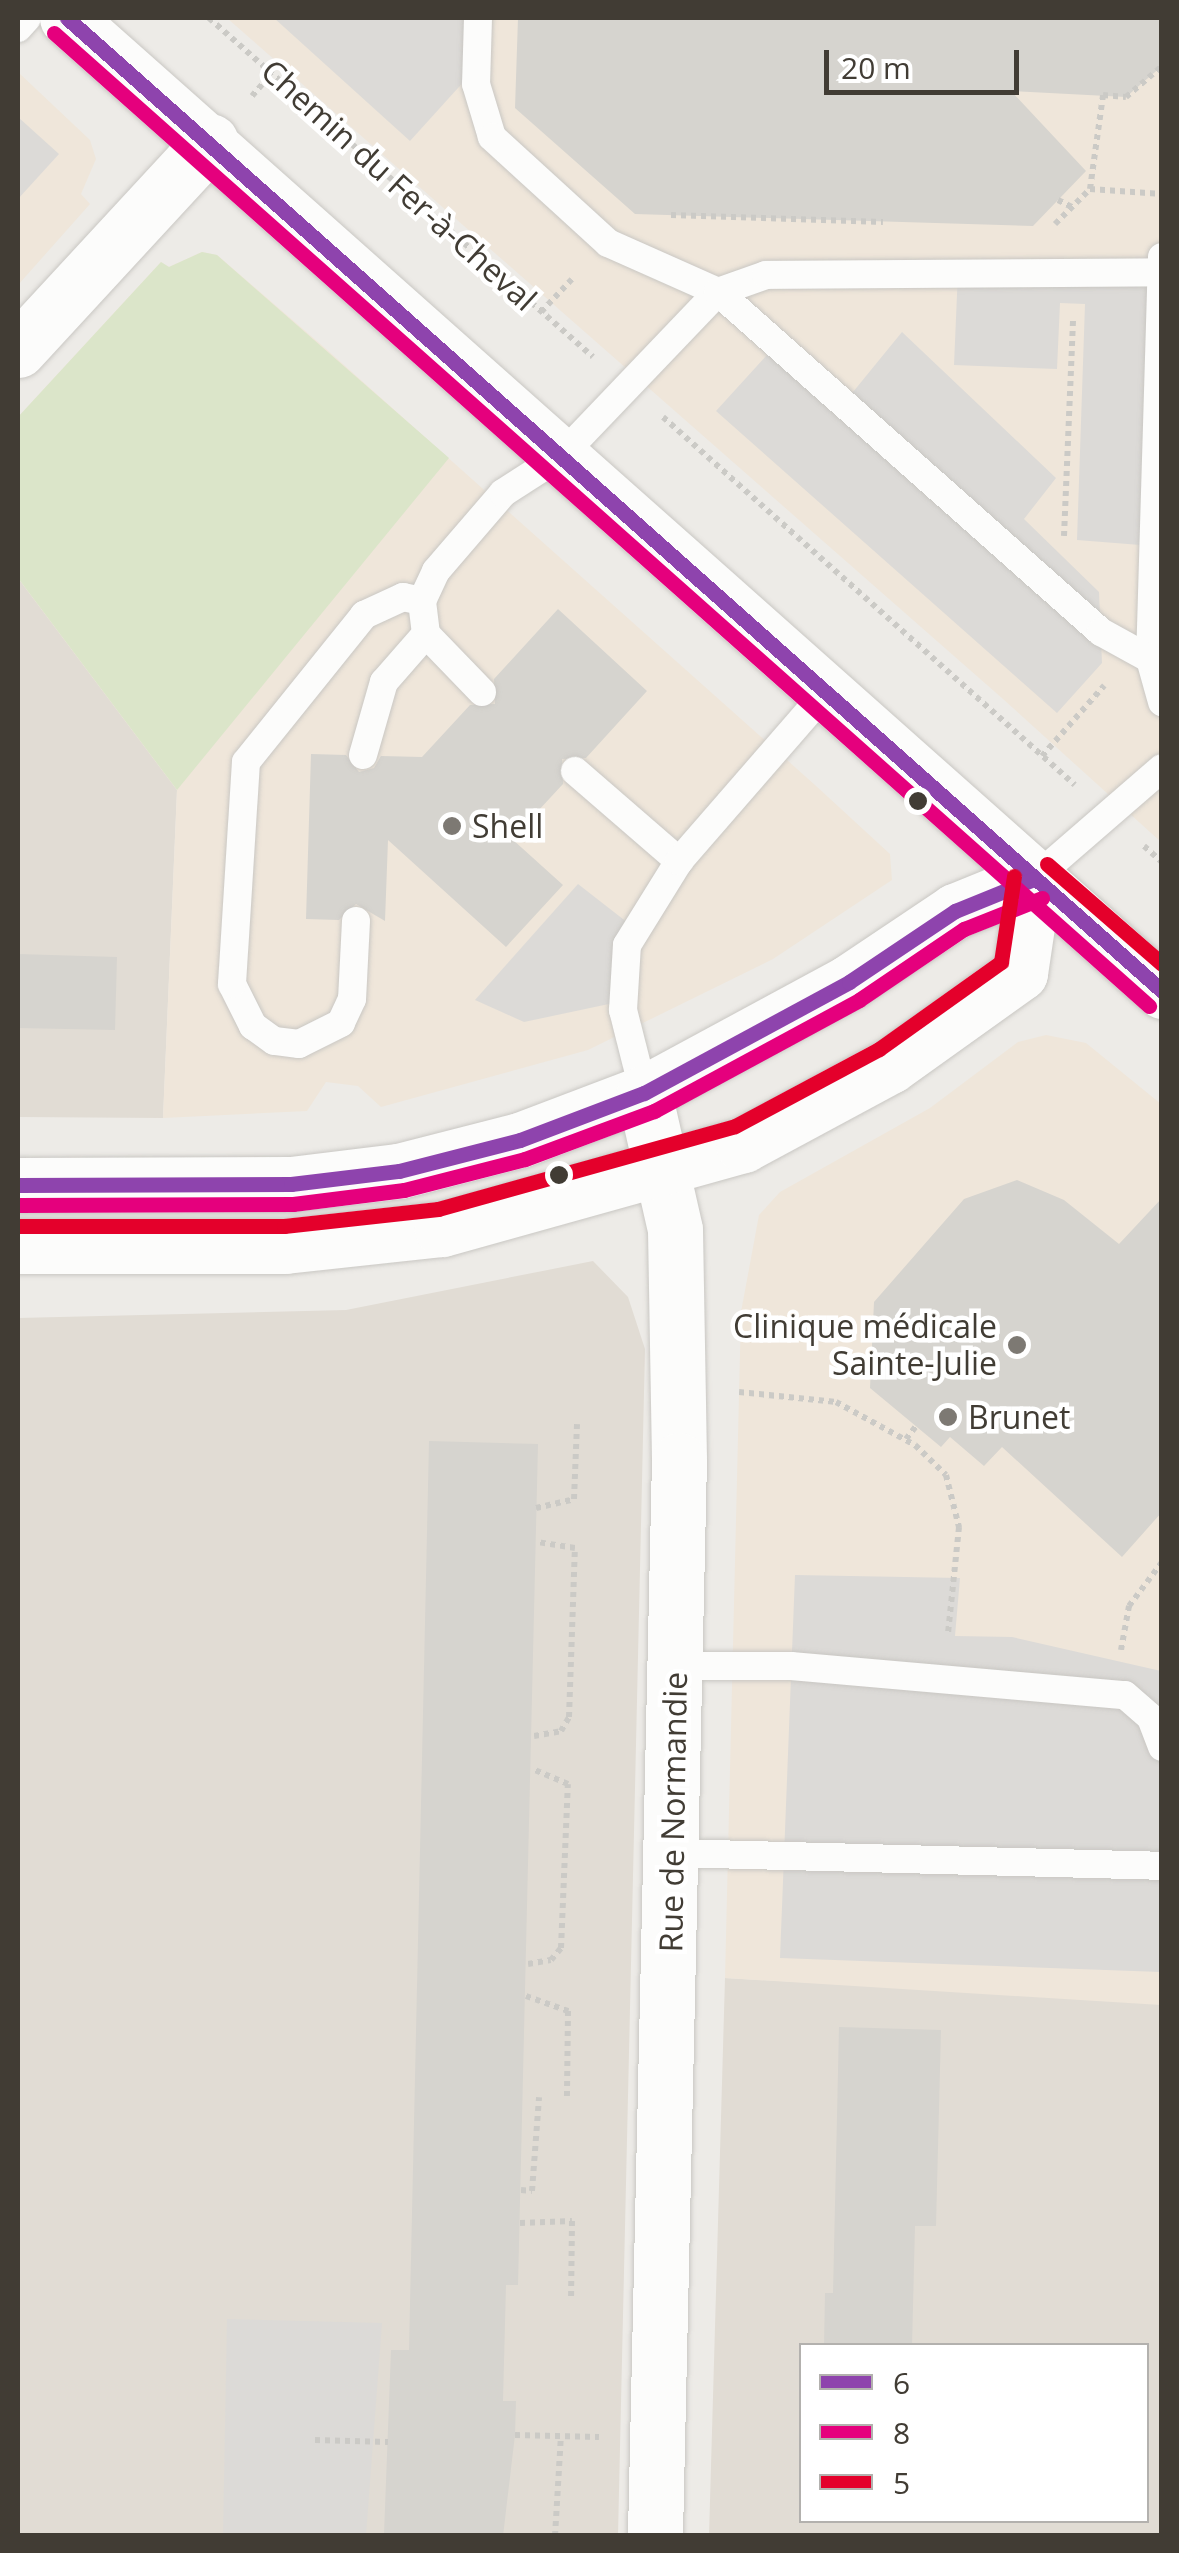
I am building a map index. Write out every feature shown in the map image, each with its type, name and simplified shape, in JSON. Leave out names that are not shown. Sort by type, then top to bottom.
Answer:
[{"type":"street","points":[[67,18],[1162,991]]},
{"type":"street","points":[[18,350],[211,142]]},
{"type":"street","points":[[18,1186],[291,1184],[399,1171],[520,1140],[644,1093],[834,991],[954,912],[1034,879]]},
{"type":"street","points":[[18,1246],[368,1238],[442,1229],[664,1170],[742,1145],[831,1100],[1020,973],[1034,879]]},
{"type":"street","name":"Rue de Normandie","points":[[644,1093],[676,1230],[678,1384],[677,1666],[655,2536]]},
{"type":"lane","points":[[18,28],[27,18]]},
{"type":"lane","points":[[478,18],[476,84],[492,136],[608,243],[718,292],[1101,632],[1150,659]]},
{"type":"lane","points":[[1162,258],[1150,659],[1162,702]]},
{"type":"lane","points":[[482,692],[426,634],[422,602],[444,562],[503,493],[562,455],[718,292],[766,275],[1161,272]]},
{"type":"lane","points":[[356,921],[352,999],[341,1024],[299,1044],[274,1040],[253,1026],[232,984],[246,762],[364,616],[402,597],[422,602]]},
{"type":"lane","points":[[363,755],[384,682],[426,634]]},
{"type":"lane","points":[[644,1093],[621,981],[628,945],[679,861],[827,692]]},
{"type":"lane","points":[[1034,879],[1162,768]]},
{"type":"lane","points":[[575,771],[679,861]]},
{"type":"lane","points":[[677,1666],[791,1666],[1125,1694],[1152,1718],[1162,1747]]},
{"type":"lane","points":[[672,1853],[1162,1866]]},
{"type":"path","name":"Chemin du Fer-à-Cheval","points":[[210,18],[588,353]]},
{"type":"path","points":[[1033,226],[1052,226],[1090,189],[1104,96],[1126,96],[1162,66]]},
{"type":"path","points":[[1090,189],[1162,194]]},
{"type":"path","points":[[1058,200],[1072,207]]},
{"type":"path","points":[[655,215],[894,222]]},
{"type":"path","points":[[541,312],[572,280]]},
{"type":"path","points":[[1073,320],[1064,542],[1075,554]]},
{"type":"path","points":[[668,421],[1042,756],[1104,685]]},
{"type":"path","points":[[678,1384],[836,1402],[906,1439],[946,1475],[958,1498],[952,1579]]},
{"type":"path","points":[[536,1508],[574,1499],[577,1424]]},
{"type":"path","points":[[906,1439],[916,1426]]},
{"type":"path","points":[[534,1736],[561,1731],[569,1717],[575,1548],[536,1542]]},
{"type":"path","points":[[1129,1606],[1162,1562]]},
{"type":"path","points":[[528,1964],[551,1960],[561,1948],[568,1784],[532,1769]]},
{"type":"path","points":[[526,1996],[568,2010],[567,2098]]},
{"type":"path","points":[[522,2190],[532,2191],[540,2097]]},
{"type":"path","points":[[520,2223],[572,2221],[571,2298]]},
{"type":"path","points":[[516,2434],[657,2439]]},
{"type":"path","points":[[555,2536],[560,2436]]},
{"type":"path","points":[[315,2440],[388,2442]]},
{"type":"shaded area","points":[[227,18],[1161,18],[1161,842],[1003,699]]},
{"type":"shaded area","points":[[274,18],[478,18],[477,67],[410,141]]},
{"type":"shaded area","points":[[18,72],[90,140],[96,159],[81,194],[90,204],[18,285]]},
{"type":"shaded area","points":[[18,117],[59,154],[18,199]]},
{"type":"shaded area","points":[[202,252],[217,255],[325,348],[815,785],[890,854],[892,880],[773,959],[588,1050],[381,1107],[358,1086],[326,1082],[307,1111],[163,1118],[177,790],[18,578],[18,417],[161,262],[169,267]]},
{"type":"shaded area","points":[[958,271],[1160,272],[1153,546],[1077,540],[1085,304],[1060,303],[1057,369],[954,365]]},
{"type":"shaded area","points":[[902,332],[1056,478],[1024,519],[1099,592],[1102,663],[1057,713],[716,411],[777,344],[844,403]]},
{"type":"shaded area","points":[[18,578],[177,790],[163,1118],[18,1117]]},
{"type":"shaded area","points":[[578,884],[637,930],[623,1001],[524,1022],[475,1000]]},
{"type":"shaded area","points":[[1046,1035],[1086,1043],[1161,1104],[1161,2005],[725,1978],[741,1312],[759,1215],[780,1192],[930,1108],[1018,1042]]},
{"type":"shaded area","points":[[593,1261],[628,1297],[645,1349],[618,2535],[18,2536],[18,1318],[346,1310]]},
{"type":"shaded area","points":[[795,1575],[960,1578],[955,1636],[1012,1637],[1161,1671],[1161,1972],[780,1958]]},
{"type":"shaded area","points":[[725,1978],[1161,2002],[1161,2535],[709,2536]]},
{"type":"shaded area","points":[[227,2319],[382,2323],[366,2535],[223,2535]]},
{"type":"green space","points":[[202,252],[217,255],[449,458],[177,790],[18,578],[18,417],[161,262],[169,267]]},
{"type":"building","points":[[518,18],[1162,18],[1162,66],[1126,97],[1011,91],[1086,171],[1033,226],[635,214],[515,108]]},
{"type":"building","points":[[558,609],[647,691],[586,758],[562,759],[563,784],[512,839],[563,885],[506,947],[388,840],[385,921],[356,904],[339,920],[306,919],[311,754],[346,755],[359,772],[374,768],[381,756],[422,757],[470,705],[495,704],[494,679]]},
{"type":"building","points":[[18,954],[117,957],[115,1030],[18,1028]]},
{"type":"building","name":"Clinique médicale Sainte-Julie","points":[[1017,1180],[1064,1200],[1119,1244],[1162,1198],[1162,1512],[1122,1557],[1002,1447],[984,1466],[950,1437],[941,1447],[870,1388],[874,1302],[964,1199]]},
{"type":"building","points":[[429,1441],[538,1444],[518,2285],[506,2285],[503,2401],[516,2401],[515,2435],[503,2536],[384,2534],[391,2350],[409,2350]]},
{"type":"building","points":[[839,2027],[941,2030],[936,2226],[915,2226],[912,2343],[824,2343],[825,2293],[833,2293]]},
{"type":"transit line","name":"6","points":[[67,18],[1162,991]]},
{"type":"transit line","name":"8","points":[[54,33],[1149,1006]]},
{"type":"transit line","name":"5","points":[[1047,864],[1162,964]]},
{"type":"transit line","name":"5","points":[[18,1226],[284,1226],[438,1209],[735,1126],[879,1049],[1001,962],[1014,876]]},
{"type":"transit line","name":"6","points":[[18,1185],[291,1184],[399,1171],[520,1140],[644,1093],[849,982],[955,911],[1034,879]]},
{"type":"transit line","name":"8","points":[[18,1205],[293,1204],[404,1190],[525,1159],[654,1111],[859,1000],[964,929],[1042,898]]},
{"type":"place","name":"Shell","points":[[452,826]]},
{"type":"place","name":"Clinique médicale Sainte-Julie","points":[[1017,1345]]},
{"type":"place","name":"Brunet","points":[[948,1417]]}]
